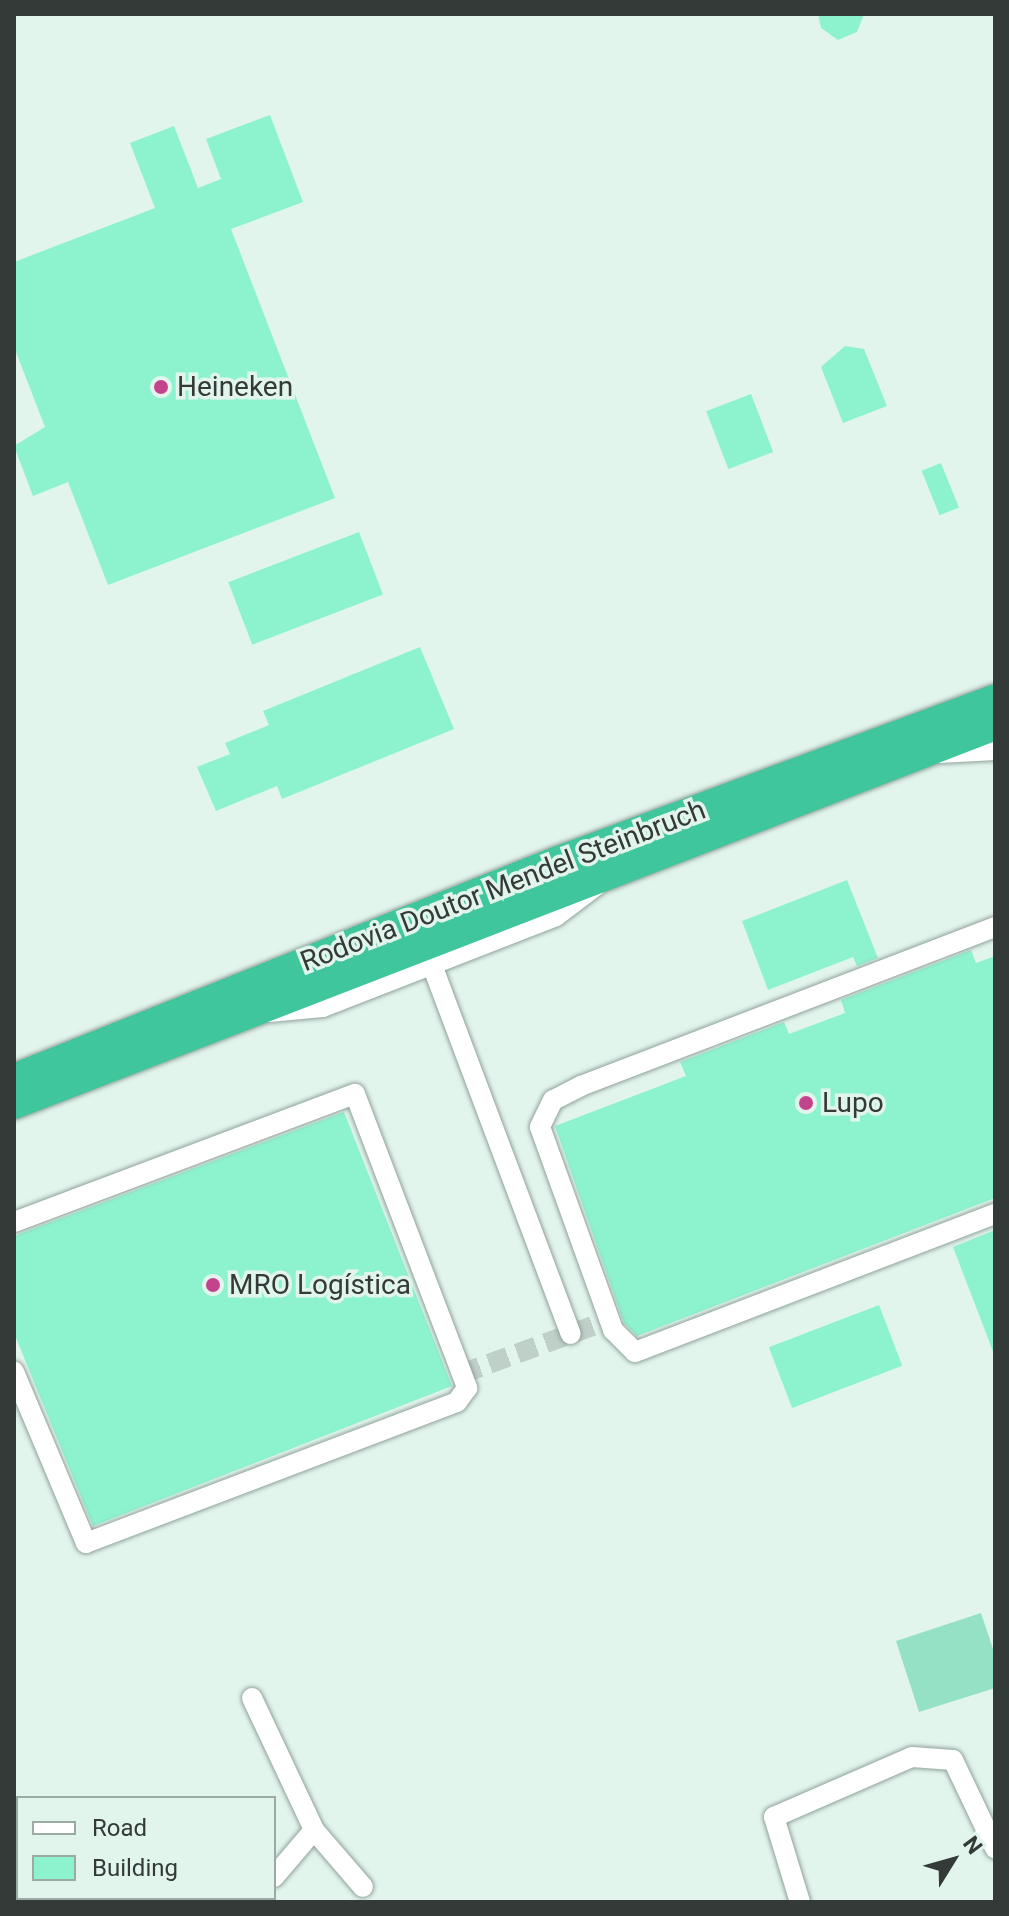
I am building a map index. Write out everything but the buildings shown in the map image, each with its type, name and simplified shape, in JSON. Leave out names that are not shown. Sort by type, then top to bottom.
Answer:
[{"type":"highway","name":"Rodovia Doutor Mendel Steinbruch","points":[[14,1079],[556,862],[995,700]]},
{"type":"highway","name":"Rodovia Doutor Mendel Steinbruch","points":[[14,1104],[602,881],[995,725]]},
{"type":"street","points":[[916,755],[995,750]]},
{"type":"street","points":[[253,1012],[323,1007],[556,916],[602,881]]},
{"type":"street","points":[[995,927],[581,1086],[553,1100],[540,1127],[613,1330],[635,1352],[995,1214]]},
{"type":"street","points":[[432,965],[571,1334]]},
{"type":"street","points":[[14,1222],[355,1094],[467,1388],[457,1402],[86,1543],[14,1372]]},
{"type":"street","points":[[252,1698],[314,1830],[363,1887]]},
{"type":"street","points":[[800,1902],[774,1817],[912,1757],[953,1760],[995,1848]]},
{"type":"street","points":[[276,1875],[314,1830]]},
{"type":"green space","points":[[981,1613],[995,1655],[995,1688],[919,1712],[896,1641]]},
{"type":"tunnel","points":[[461,1374],[609,1320]]},
{"type":"place","name":"Heineken","points":[[161,387]]},
{"type":"place","name":"Lupo","points":[[806,1103]]},
{"type":"place","name":"MRO Logística","points":[[213,1285]]}]
